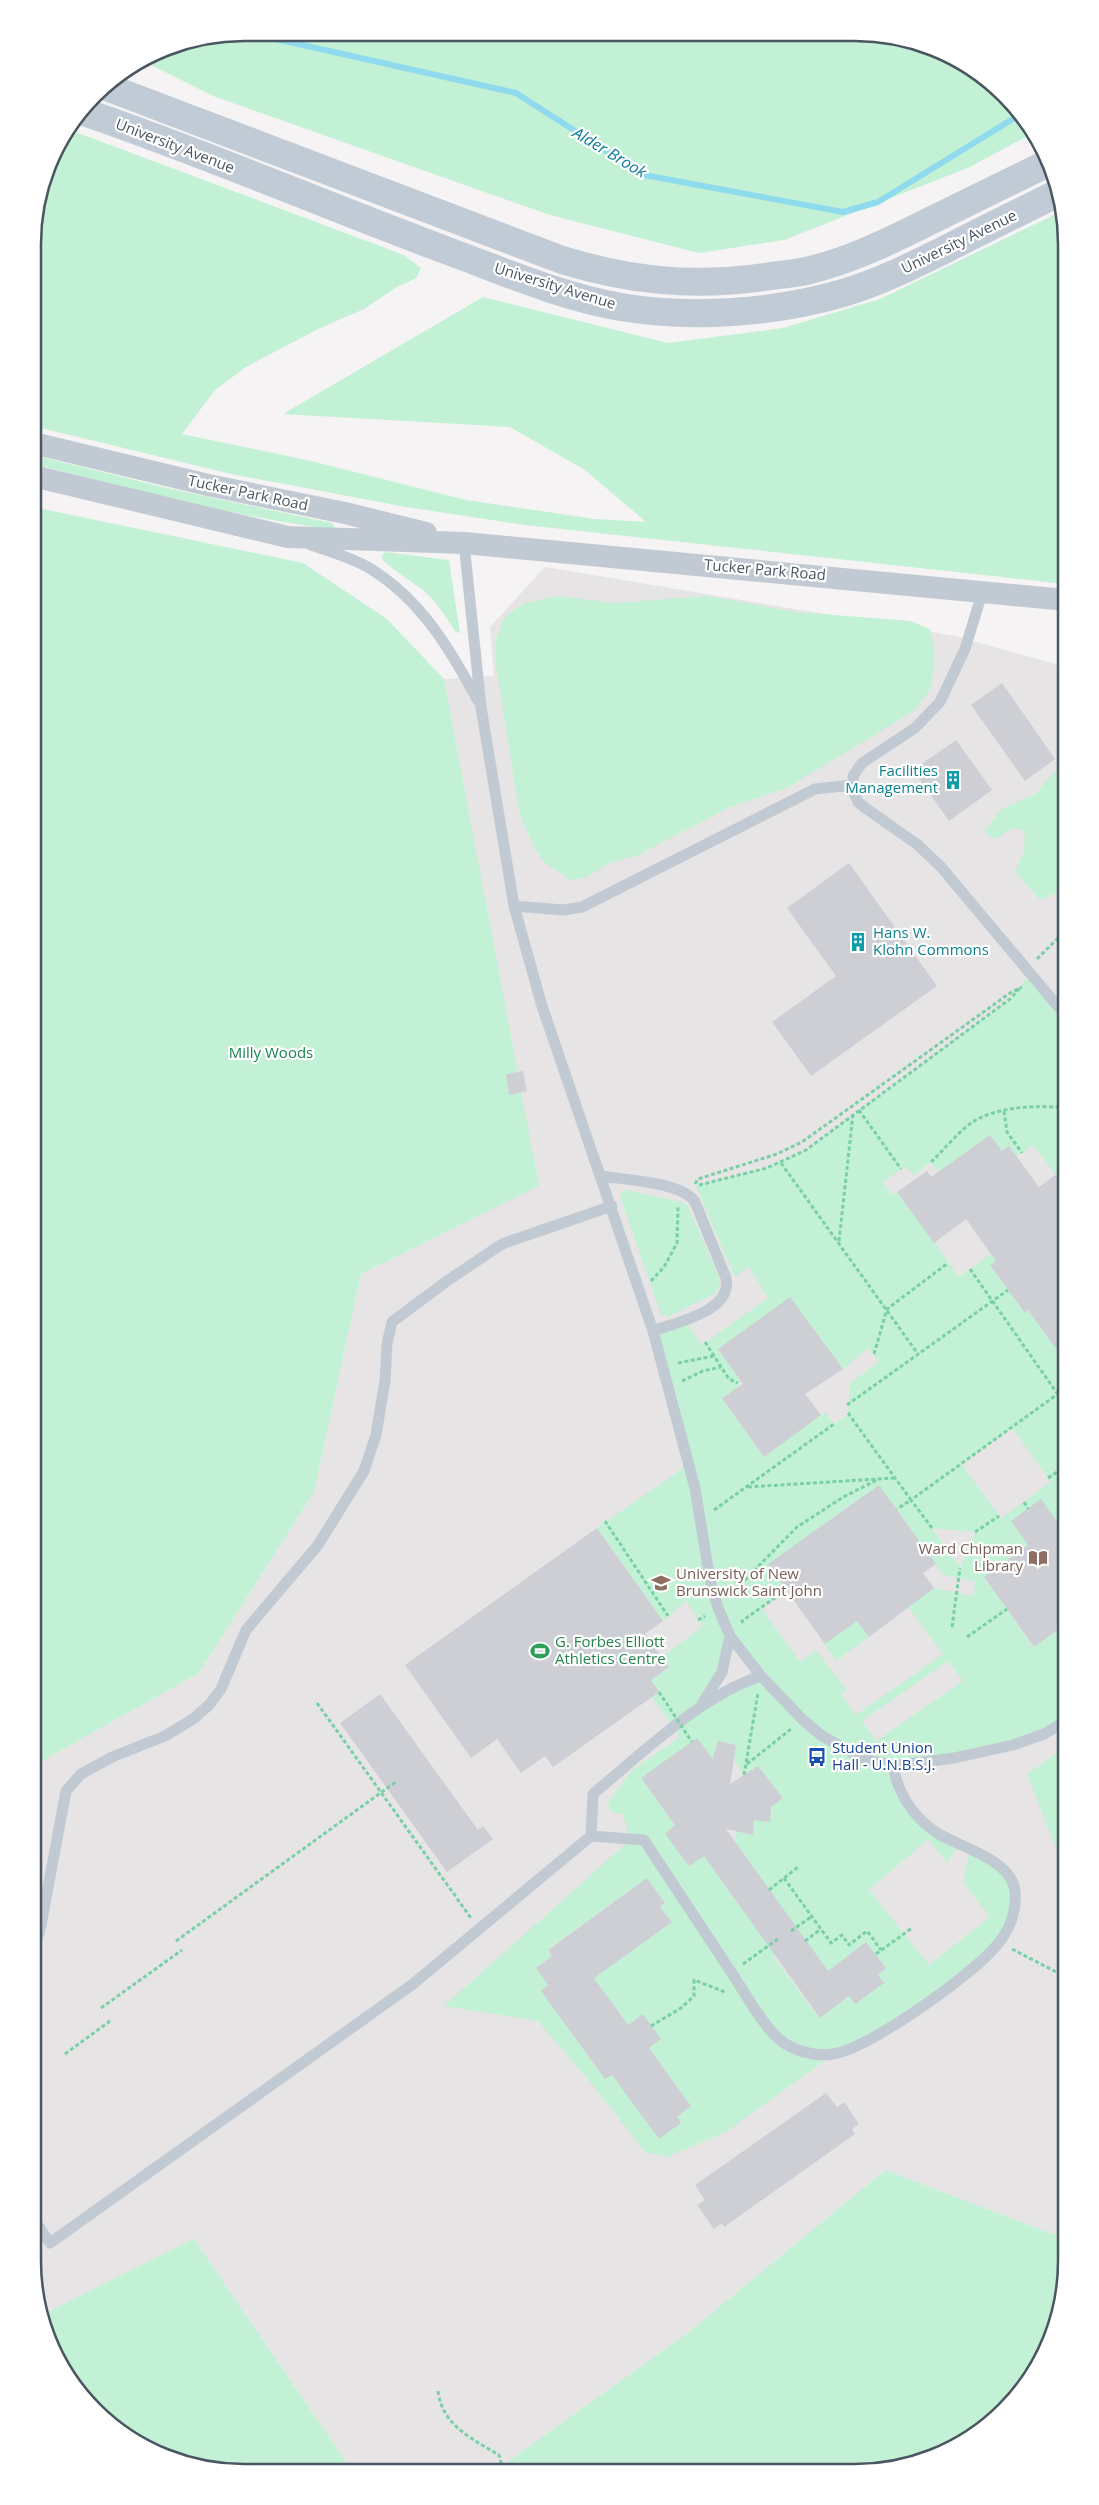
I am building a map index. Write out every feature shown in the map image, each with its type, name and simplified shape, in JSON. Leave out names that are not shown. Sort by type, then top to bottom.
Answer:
[{"type":"main road","name":"University Avenue","points":[[114,90],[562,260],[601,272],[654,280],[720,282],[805,272],[878,246],[1042,166]]},
{"type":"main road","name":"University Avenue","points":[[89,114],[358,218],[535,283],[622,307],[670,312],[714,312],[755,309],[798,304],[842,293],[879,281],[1052,196]]},
{"type":"street","name":"Tucker Park Road","points":[[41,445],[208,486],[345,513],[464,543]]},
{"type":"street","name":"Tucker Park Road","points":[[41,478],[288,537],[354,541],[464,543],[983,590],[1058,599]]},
{"type":"lane","points":[[288,537],[343,556],[370,568],[396,587],[419,608],[437,631],[481,707]]},
{"type":"lane","points":[[464,543],[481,707],[514,906],[539,996],[602,1176],[653,1331],[701,1519],[710,1580],[718,1608],[730,1636],[760,1676],[803,1720],[822,1736],[862,1758],[893,1766],[924,1763],[997,1749],[1044,1734],[1058,1726]]},
{"type":"lane","points":[[983,590],[965,649],[940,702],[915,728],[862,764],[853,776],[853,785],[858,802],[918,845],[941,867],[1032,972],[1058,1006]]},
{"type":"lane","points":[[514,906],[563,910],[582,907],[815,789],[853,785]]},
{"type":"lane","points":[[602,1176],[676,1188],[685,1193],[695,1202],[728,1287],[723,1298],[716,1305],[653,1331]]},
{"type":"lane","points":[[41,1922],[66,1791],[81,1774],[112,1757],[165,1736],[193,1719],[209,1705],[221,1690],[246,1630],[318,1545],[364,1471],[376,1435],[385,1381],[387,1344],[392,1322],[447,1281],[502,1244],[612,1206]]},
{"type":"lane","points":[[697,1712],[722,1672],[730,1636]]},
{"type":"lane","points":[[591,1836],[593,1794],[697,1712],[737,1684],[760,1676]]},
{"type":"lane","points":[[41,2230],[50,2243],[413,1984],[591,1836],[644,1840],[731,1972],[779,2039],[805,2052],[834,2054],[857,2044],[920,2009],[974,1967],[1000,1942],[1010,1924],[1015,1904],[1015,1890],[1009,1877],[1000,1866],[936,1832],[921,1818],[901,1794],[893,1766]]},
{"type":"path","points":[[694,1185],[768,1168],[806,1150],[1010,999],[1022,987],[1037,960],[1058,938]]},
{"type":"path","points":[[640,1288],[659,1275],[674,1249],[678,1237],[678,1203],[698,1179],[777,1154],[802,1142],[1010,992],[1022,987]]},
{"type":"path","points":[[931,1162],[975,1121],[993,1113],[1044,1105],[1058,1107]]},
{"type":"path","points":[[859,1110],[901,1169]]},
{"type":"path","points":[[1004,1111],[1007,1132],[1022,1153]]},
{"type":"path","points":[[838,1242],[853,1114]]},
{"type":"path","points":[[781,1163],[888,1309],[918,1354]]},
{"type":"path","points":[[874,1354],[888,1309],[948,1263]]},
{"type":"path","points":[[897,1509],[1058,1394],[970,1269]]},
{"type":"path","points":[[847,1405],[1008,1290]]},
{"type":"path","points":[[705,1342],[729,1379],[738,1383]]},
{"type":"path","points":[[663,1366],[714,1356]]},
{"type":"path","points":[[669,1388],[703,1371],[721,1367]]},
{"type":"path","points":[[848,1414],[932,1528]]},
{"type":"path","points":[[701,1519],[834,1424]]},
{"type":"path","points":[[1048,1478],[1058,1471]]},
{"type":"path","points":[[746,1487],[894,1478]]},
{"type":"path","points":[[698,1620],[718,1608],[765,1557],[797,1527],[845,1496],[878,1479]]},
{"type":"path","points":[[1024,1502],[1028,1508]]},
{"type":"path","points":[[975,1532],[999,1516]]},
{"type":"path","points":[[605,1521],[668,1616]]},
{"type":"path","points":[[952,1627],[960,1568]]},
{"type":"path","points":[[967,1637],[1007,1609]]},
{"type":"path","points":[[659,1692],[692,1742]]},
{"type":"path","points":[[317,1703],[480,1930]]},
{"type":"path","points":[[746,1764],[803,1720]]},
{"type":"path","points":[[176,1942],[396,1781]]},
{"type":"path","points":[[769,1890],[798,1867]]},
{"type":"path","points":[[784,1878],[831,1943],[842,1935],[849,1945],[867,1931],[881,1950]]},
{"type":"path","points":[[791,1931],[811,1917]]},
{"type":"path","points":[[876,1954],[912,1928]]},
{"type":"path","points":[[805,1941],[821,1929]]},
{"type":"path","points":[[651,2026],[681,2008],[694,1996],[694,1980],[727,1993],[722,1977],[778,1939]]},
{"type":"path","points":[[1000,1942],[1058,1973]]},
{"type":"path","points":[[101,2008],[182,1950]]},
{"type":"path","points":[[65,2054],[110,2021]]},
{"type":"path","points":[[438,2392],[440,2405],[460,2432],[499,2456],[501,2464]]},
{"type":"shaded area","name":"University of New Brunswick Saint John","points":[[545,567],[955,636],[1058,665],[1058,2236],[885,2170],[690,2331],[504,2464],[348,2464],[194,2239],[48,2312],[43,2287],[41,2260],[41,1762],[199,1673],[314,1492],[361,1274],[538,1186],[444,679],[494,676],[490,627]]},
{"type":"green space","points":[[245,41],[854,41],[881,43],[907,48],[956,68],[978,83],[998,101],[1016,121],[1026,137],[970,167],[784,240],[699,253],[550,215],[213,96],[150,64],[192,48],[218,43]]},
{"type":"green space","points":[[76,132],[404,255],[421,268],[416,278],[397,287],[364,309],[318,329],[246,367],[215,390],[182,434],[307,460],[466,500],[595,519],[646,522],[585,470],[510,427],[283,414],[483,297],[668,343],[783,328],[880,299],[1055,214],[1058,245],[1058,583],[525,525],[406,507],[231,474],[41,428],[41,245],[43,218],[52,179],[68,143]]},
{"type":"green space","points":[[41,457],[171,489],[332,523],[335,527],[330,529],[255,517],[180,501],[41,466]]},
{"type":"green space","name":"Milly Woods","points":[[41,509],[303,563],[387,619],[444,679],[539,1186],[361,1274],[314,1492],[199,1673],[41,1762]]},
{"type":"green space","points":[[385,552],[449,560],[460,633],[456,632],[429,596],[383,560],[381,557]]},
{"type":"green space","points":[[559,596],[613,603],[707,596],[796,612],[910,621],[930,629],[935,653],[931,688],[915,710],[787,788],[730,807],[638,855],[608,864],[587,877],[571,880],[545,863],[534,847],[520,816],[496,666],[496,639],[505,616],[525,603]]},
{"type":"green space","points":[[1056,770],[1058,773],[1058,889],[1056,893],[1040,900],[1015,872],[1024,851],[1025,831],[1013,828],[995,839],[984,832],[1001,809],[1035,794]]},
{"type":"green space","points":[[1032,972],[1058,1006],[1058,1173],[1056,1175],[1033,1145],[1017,1156],[1009,1146],[1002,1151],[990,1135],[938,1172],[931,1162],[913,1176],[906,1166],[883,1182],[892,1195],[897,1192],[959,1277],[991,1254],[996,1261],[990,1266],[1024,1312],[1028,1310],[1058,1351],[1058,1358],[1056,1359],[1058,1362],[1058,1524],[1054,1527],[1011,1521],[1023,1538],[1034,1540],[984,1577],[1033,1647],[1058,1630],[1058,1726],[1044,1734],[893,1766],[910,1807],[959,1845],[947,1863],[928,1839],[869,1890],[929,1965],[990,1917],[963,1882],[970,1850],[987,1857],[1015,1890],[1000,1942],[920,2009],[834,2054],[726,2132],[667,2157],[645,2152],[595,2088],[538,2021],[444,2006],[630,1840],[623,1814],[611,1812],[608,1802],[632,1770],[680,1737],[652,1697],[651,1680],[668,1668],[661,1658],[703,1626],[686,1601],[663,1621],[597,1528],[689,1464],[653,1331],[683,1319],[702,1345],[768,1298],[749,1267],[735,1277],[696,1186],[767,1168],[806,1150],[1010,999]],"holes":[[[869,1348],[879,1362],[850,1383],[848,1414],[834,1424],[825,1412],[764,1457],[722,1399],[738,1388],[739,1379],[718,1349],[843,1369]],[[1012,1428],[1051,1482],[1001,1518],[961,1464]],[[879,1485],[943,1575],[975,1581],[974,1596],[934,1588],[908,1607],[943,1654],[856,1715],[841,1694],[846,1689],[816,1650],[800,1662],[761,1608],[786,1590],[769,1564]],[[932,1528],[975,1532],[960,1567]],[[730,1636],[760,1676],[711,1692]],[[948,1661],[963,1681],[876,1741],[862,1721]],[[718,1741],[736,1745],[734,1760],[744,1775],[758,1766],[782,1798],[754,1820],[752,1835],[736,1831],[735,1847],[828,1971],[866,1942],[886,1968],[878,1975],[883,1983],[855,2004],[849,1996],[819,2018],[773,1956],[784,1948],[774,1933],[764,1940],[719,1877],[711,1851],[689,1866],[665,1834],[675,1825],[641,1778],[713,1759]],[[647,1878],[665,1903],[660,1907],[672,1922],[594,1978],[628,2025],[643,2014],[660,2039],[649,2048],[691,2106],[677,2117],[681,2123],[612,2075],[605,2079],[541,1991],[548,1985],[536,1968],[552,1956],[548,1949]]]},
{"type":"green space","points":[[625,1190],[682,1202],[687,1205],[719,1277],[720,1284],[714,1294],[668,1317],[661,1314],[621,1200],[620,1194]]},
{"type":"green space","points":[[834,1590],[869,1637],[836,1661],[825,1644]]},
{"type":"green space","points":[[1058,1753],[1058,1853],[1027,1774]]},
{"type":"green space","points":[[885,2170],[1058,2236],[1054,2300],[1047,2326],[1031,2362],[1016,2384],[978,2422],[956,2437],[920,2453],[894,2460],[854,2464],[504,2464],[690,2331]]},
{"type":"green space","points":[[194,2239],[348,2464],[245,2464],[218,2462],[179,2453],[143,2437],[121,2422],[83,2384],[62,2350],[48,2312]]},
{"type":"building","points":[[1002,683],[1055,759],[1025,781],[971,705]]},
{"type":"building","name":"Facilities Management","points":[[956,740],[992,790],[949,821],[913,770]]},
{"type":"building","name":"Hans W. Klohn Commons","points":[[849,863],[937,986],[811,1076],[772,1022],[836,976],[787,908]]},
{"type":"building","points":[[523,1071],[527,1091],[509,1095],[506,1074]]},
{"type":"building","points":[[990,1135],[1002,1151],[1009,1146],[1039,1187],[1058,1173],[1058,1351],[1028,1310],[1025,1313],[990,1265],[996,1261],[966,1219],[934,1243],[897,1192],[927,1171],[931,1177]]},
{"type":"building","points":[[790,1297],[843,1369],[805,1394],[821,1415],[764,1457],[722,1398],[743,1384],[718,1349]]},
{"type":"building","points":[[879,1485],[936,1564],[923,1573],[934,1588],[869,1637],[857,1621],[825,1644],[768,1564]]},
{"type":"building","name":"Ward Chipman Library","points":[[1041,1499],[1058,1523],[1058,1630],[1034,1647],[984,1577],[1028,1545],[1011,1521]]},
{"type":"building","name":"G. Forbes Elliott Athletics Centre","points":[[597,1528],[663,1621],[645,1634],[669,1667],[651,1680],[659,1692],[553,1767],[545,1756],[521,1773],[497,1739],[471,1758],[405,1665]]},
{"type":"building","points":[[380,1694],[478,1830],[483,1826],[493,1839],[447,1872],[340,1723]]},
{"type":"building","points":[[697,1738],[713,1759],[718,1741],[736,1745],[730,1784],[758,1766],[783,1798],[771,1807],[770,1822],[754,1820],[753,1835],[726,1829],[828,1971],[866,1942],[886,1968],[878,1975],[884,1983],[855,2004],[849,1996],[820,2018],[704,1856],[689,1866],[665,1834],[675,1825],[641,1778]]},
{"type":"building","points":[[647,1878],[665,1903],[660,1907],[672,1922],[594,1978],[628,2025],[643,2014],[661,2039],[649,2048],[691,2106],[677,2117],[681,2123],[659,2139],[612,2075],[605,2079],[541,1991],[548,1985],[536,1968],[552,1956],[548,1950]]},
{"type":"building","points":[[826,2093],[837,2107],[844,2102],[859,2124],[852,2129],[855,2134],[724,2227],[722,2223],[714,2229],[697,2205],[705,2200],[695,2185]]},
{"type":"waterway","name":"Alder Brook","points":[[285,41],[516,93],[644,175],[843,212],[878,202],[1014,118]]},
{"type":"place","name":"Facilities Management","points":[[953,780]]},
{"type":"place","name":"Hans W. Klohn Commons","points":[[858,942]]},
{"type":"place","name":"Ward Chipman Library","points":[[1038,1558]]},
{"type":"place","name":"University of New Brunswick Saint John","points":[[661,1583]]},
{"type":"place","name":"G. Forbes Elliott Athletics Centre","points":[[540,1651]]},
{"type":"place","name":"Student Union Hall - U.N.B.S.J.","points":[[817,1757]]}]
